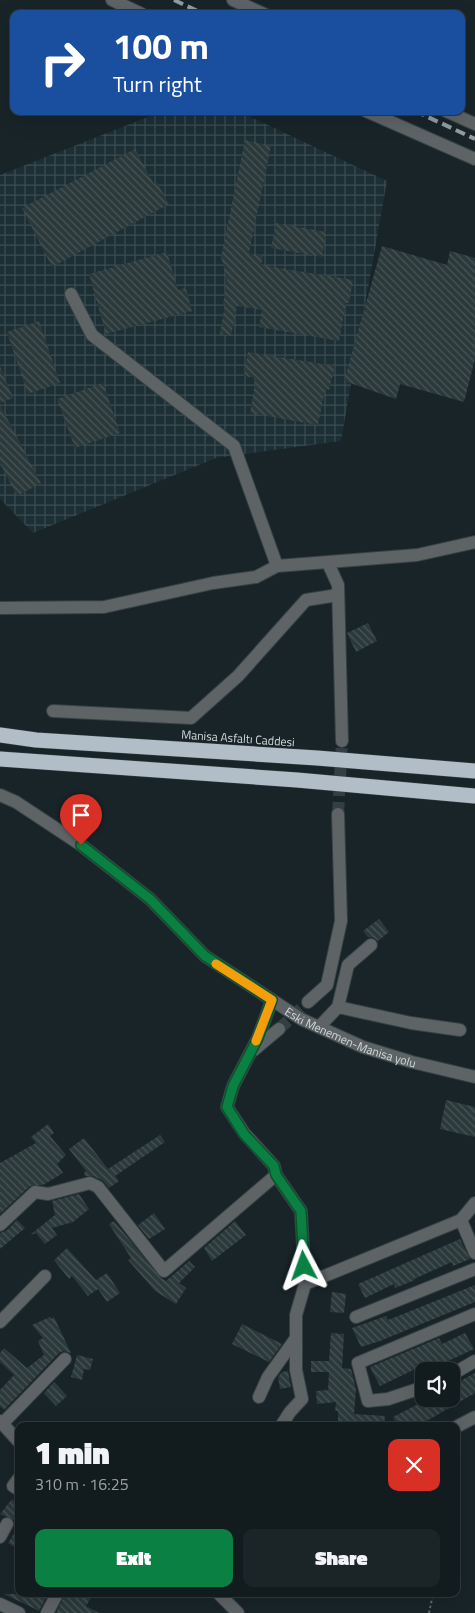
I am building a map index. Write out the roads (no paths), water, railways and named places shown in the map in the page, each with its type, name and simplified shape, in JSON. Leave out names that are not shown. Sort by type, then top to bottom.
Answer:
[{"type":"highway","name":"Manisa Asfaltı Caddesi","points":[[0,735],[36,740],[317,758],[475,771]]},
{"type":"highway","points":[[0,759],[297,780],[475,796]]},
{"type":"street","points":[[112,0],[133,10]]},
{"type":"street","points":[[233,0],[255,10]]},
{"type":"street","points":[[375,115],[475,158]]},
{"type":"street","points":[[455,115],[475,124]]},
{"type":"street","points":[[72,294],[92,335],[234,446],[277,566]]},
{"type":"street","points":[[0,608],[104,607],[213,583],[256,577],[277,566],[417,556],[474,540]]},
{"type":"street","points":[[328,563],[338,584],[342,741]]},
{"type":"street","points":[[53,711],[191,718],[238,676],[306,600],[338,595]]},
{"type":"street","name":"Eski Menemen-Manisa yolu","points":[[0,795],[16,802],[81,845],[150,899],[205,956],[301,1019],[363,1047],[412,1062],[475,1077]]},
{"type":"street","points":[[308,1002],[327,985],[340,921],[338,814]]},
{"type":"street","points":[[319,1027],[338,1007],[348,965],[371,945]]},
{"type":"street","points":[[272,1000],[250,1053],[233,1086],[227,1107],[244,1134],[274,1166],[276,1175],[301,1211],[306,1284],[296,1315],[296,1370],[302,1399],[284,1422]]},
{"type":"street","points":[[338,1007],[411,1023],[460,1030]]},
{"type":"street","points":[[250,1053],[279,1029]]},
{"type":"street","points":[[0,1225],[35,1192],[48,1194],[90,1183],[98,1187],[164,1271],[276,1175]]},
{"type":"street","points":[[306,1284],[461,1220],[475,1203]]},
{"type":"street","points":[[461,1220],[475,1254]]},
{"type":"street","points":[[356,1317],[475,1270]]},
{"type":"street","points":[[0,1322],[45,1276]]},
{"type":"street","points":[[415,1390],[388,1399],[368,1401],[358,1363],[475,1314]]},
{"type":"street","points":[[260,1398],[268,1377],[296,1338]]},
{"type":"street","points":[[15,1438],[1,1422],[65,1359]]},
{"type":"street","points":[[460,1370],[475,1361]]},
{"type":"street","points":[[460,1425],[475,1417]]},
{"type":"street","points":[[0,1537],[6,1524]]},
{"type":"street","points":[[47,1613],[55,1597]]},
{"type":"street","points":[[223,1597],[238,1613]]},
{"type":"street","points":[[0,1604],[19,1613]]},
{"type":"tunnel","points":[[338,814],[342,741]]},
{"type":"tunnel","points":[[279,1029],[308,1002]]},
{"type":"railway","points":[[174,0],[195,10]]},
{"type":"railway","points":[[424,115],[475,139]]}]
